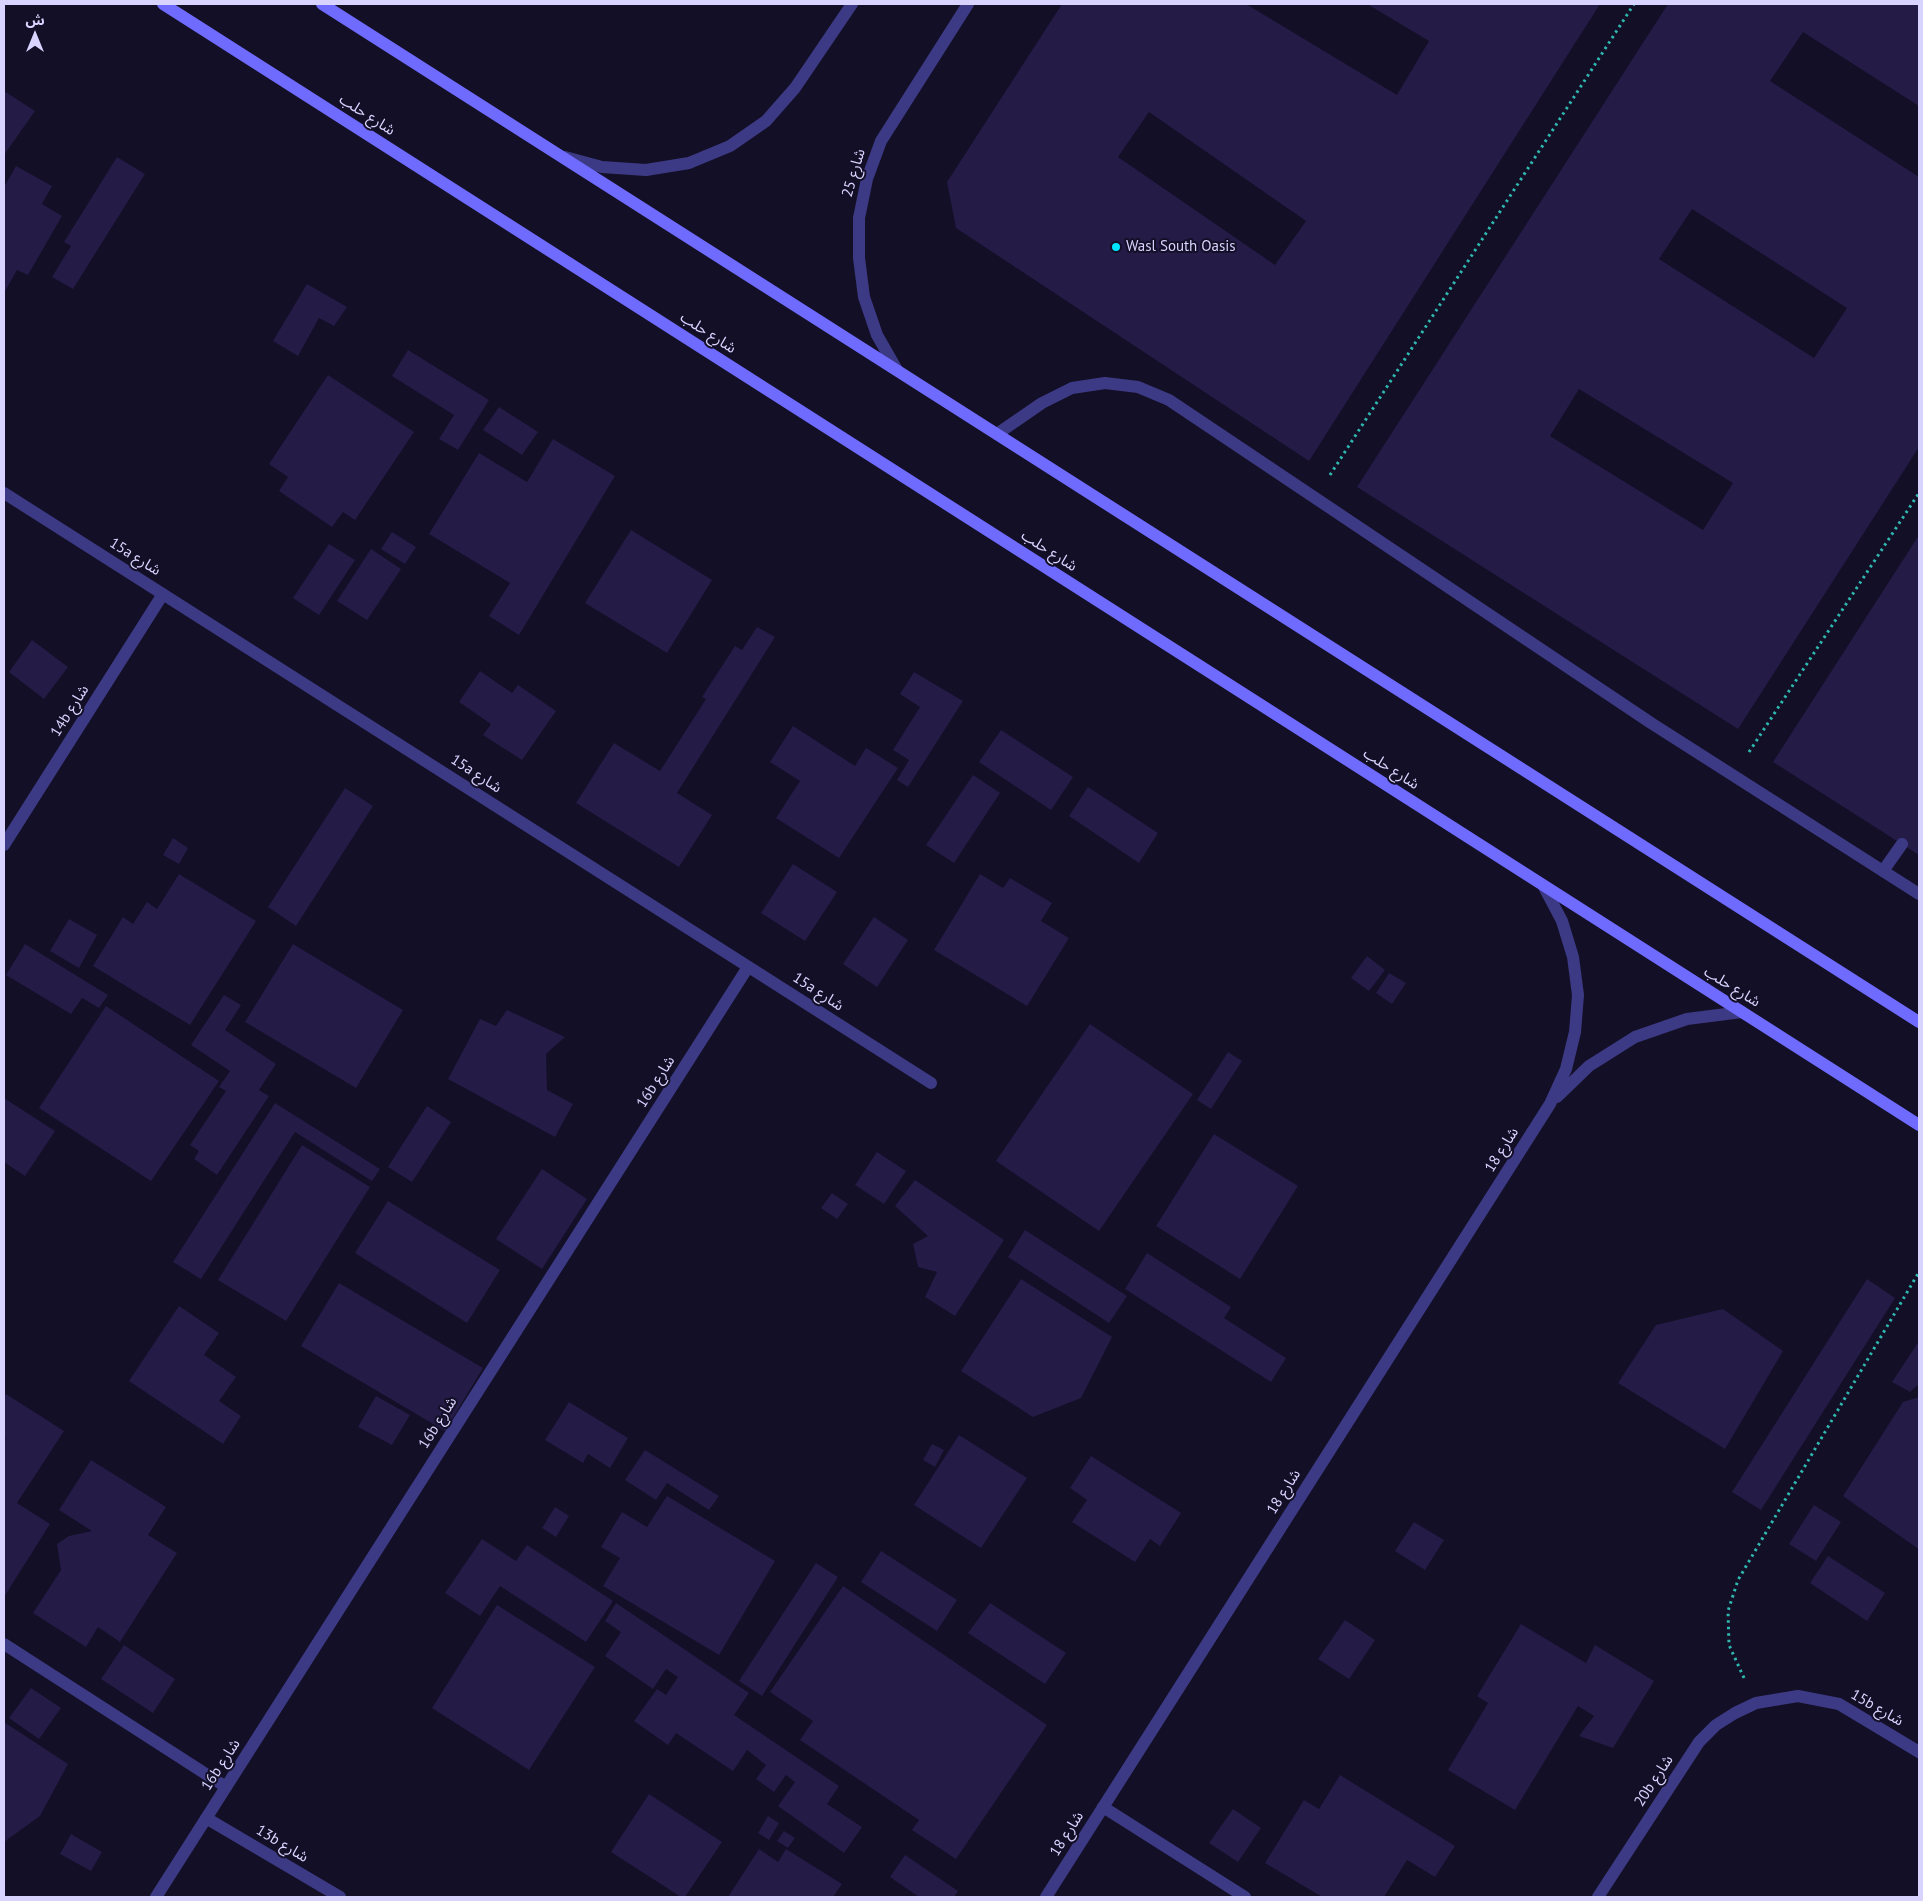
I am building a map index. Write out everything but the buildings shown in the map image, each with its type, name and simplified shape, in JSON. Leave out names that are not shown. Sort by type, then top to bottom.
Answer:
[{"type":"street","name":"شارع حلب","points":[[163,4],[1919,1125]]},
{"type":"street","points":[[322,4],[1919,1022]]},
{"type":"street","points":[[559,155],[602,167],[646,170],[689,163],[730,146],[766,121],[795,88],[852,4]]},
{"type":"street","name":"شارع 25","points":[[897,370],[877,335],[864,297],[859,258],[859,218],[867,179],[881,141],[968,4]]},
{"type":"street","points":[[997,434],[1042,403],[1072,388],[1105,382],[1138,387],[1169,400],[1651,723],[1919,894]]},
{"type":"street","name":"15a شارع","points":[[4,493],[931,1084]]},
{"type":"street","name":"14b شارع","points":[[4,845],[163,594]]},
{"type":"street","points":[[1884,871],[1902,844]]},
{"type":"street","name":"شارع 18","points":[[1046,1897],[1550,1104],[1566,1069],[1575,1032],[1578,995],[1574,957],[1562,921],[1544,887]]},
{"type":"street","name":"16b شارع","points":[[156,1897],[748,967]]},
{"type":"street","name":"شارع 18","points":[[1550,1104],[1589,1066],[1636,1037],[1687,1019],[1742,1012]]},
{"type":"street","points":[[4,1644],[226,1787]]},
{"type":"street","name":"15b شارع","points":[[1756,1704],[1798,1696],[1839,1704],[1919,1752]]},
{"type":"street","name":"20b شارع","points":[[1598,1897],[1699,1742],[1716,1726],[1735,1713],[1756,1704]]},
{"type":"street","points":[[1103,1807],[1245,1897]]},
{"type":"street","name":"13b شارع","points":[[206,1818],[340,1897]]},
{"type":"path","points":[[1315,498],[1634,4]]},
{"type":"path","points":[[1734,776],[1919,493]]},
{"type":"path","points":[[1756,1704],[1729,1645],[1728,1611],[1738,1580],[1919,1272]]},
{"type":"place","name":"Wasl South Oasis","points":[[1116,247]]}]
